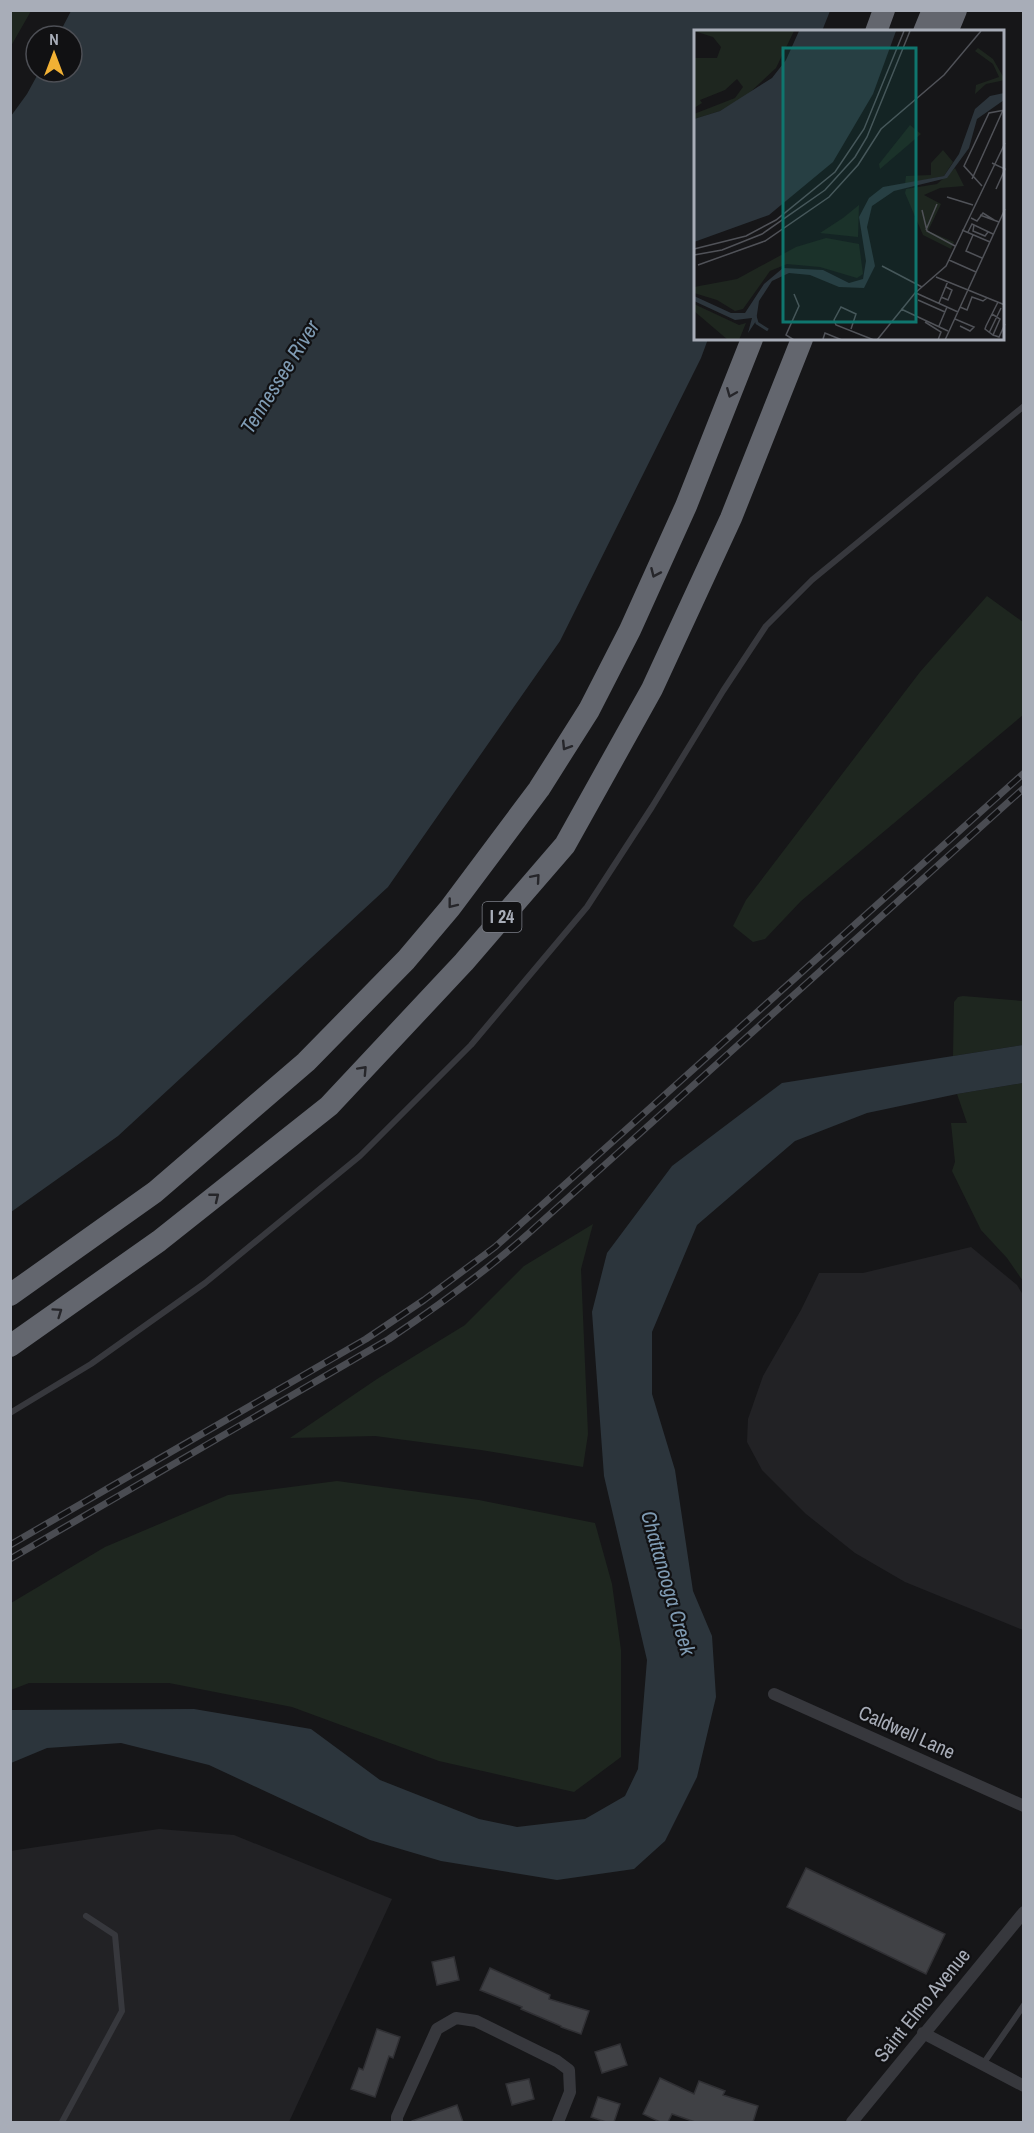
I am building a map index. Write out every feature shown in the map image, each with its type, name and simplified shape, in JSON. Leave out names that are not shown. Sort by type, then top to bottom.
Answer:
[{"type":"highway","points":[[877,30],[884,10]]},
{"type":"highway","points":[[925,30],[933,10]]},
{"type":"highway","points":[[948,30],[956,10]]},
{"type":"highway","name":"I 24","points":[[10,1295],[155,1192],[306,1062],[406,960],[450,908],[539,789],[589,710],[630,630],[686,506],[752,340]]},
{"type":"highway","name":"I 24","points":[[10,1346],[159,1241],[329,1106],[464,962],[565,845],[652,689],[730,518],[802,340]]},
{"type":"street","name":"Caldwell Lane","points":[[774,1694],[1023,1806]]},
{"type":"street","name":"Saint Elmo Avenue","points":[[852,2122],[1023,1912]]},
{"type":"street","points":[[397,2122],[397,2117],[437,2029],[456,2018],[476,2021],[558,2061],[569,2070],[570,2092],[558,2122]]},
{"type":"street","points":[[923,2033],[1023,2086]]},
{"type":"lane","points":[[10,1413],[91,1364],[204,1283],[360,1156],[471,1045],[587,907],[766,626],[812,579],[1023,406]]},
{"type":"lane","points":[[62,2122],[122,2011],[115,1935],[86,1916]]},
{"type":"lane","points":[[983,2065],[1023,2004]]},
{"type":"shaded area","points":[[10,11],[31,11],[11,46]]},
{"type":"shaded area","points":[[987,596],[1023,622],[1023,715],[801,901],[765,939],[753,942],[733,926],[746,900],[920,672]]},
{"type":"shaded area","points":[[958,997],[1023,1001],[1023,1045],[953,1056],[954,1002]]},
{"type":"shaded area","points":[[1023,1083],[1023,1281],[1007,1258],[981,1230],[952,1171],[955,1162],[951,1123],[967,1123],[957,1094]]},
{"type":"shaded area","points":[[593,1224],[581,1269],[588,1434],[583,1467],[375,1436],[290,1438],[377,1379],[465,1325],[524,1266]]},
{"type":"shaded area","points":[[971,1247],[1017,1285],[1023,1295],[1023,1630],[905,1582],[855,1553],[806,1514],[762,1470],[747,1442],[748,1419],[763,1376],[801,1310],[819,1273],[863,1273]]},
{"type":"shaded area","points":[[337,1481],[479,1500],[595,1523],[612,1584],[621,1650],[621,1757],[574,1792],[439,1761],[292,1707],[169,1683],[29,1683],[11,1690],[11,1603],[105,1547],[228,1495]]},
{"type":"shaded area","points":[[159,1829],[234,1835],[392,1899],[289,2122],[11,2122],[10,1851]]},
{"type":"water","name":"Tennessee River","points":[[71,11],[830,11],[822,30],[694,30],[694,340],[708,340],[701,358],[560,641],[388,887],[118,1136],[11,1212],[11,116],[32,84],[84,84],[84,24],[64,24]]},
{"type":"water","name":"Chattanooga Creek","points":[[1023,1045],[1023,1083],[867,1113],[795,1141],[697,1225],[652,1332],[652,1394],[675,1470],[693,1591],[712,1636],[716,1697],[697,1777],[665,1841],[634,1869],[557,1880],[441,1861],[370,1840],[209,1765],[121,1743],[47,1748],[11,1763],[11,1710],[194,1709],[311,1729],[380,1780],[479,1819],[517,1827],[585,1819],[625,1796],[638,1769],[647,1660],[604,1476],[592,1312],[607,1253],[672,1166],[782,1083]]},
{"type":"building","points":[[806,1868],[945,1934],[926,1974],[787,1907]]},
{"type":"building","points":[[454,1957],[459,1980],[437,1985],[432,1962]]},
{"type":"building","points":[[490,1968],[550,1995],[549,1999],[589,2011],[581,2034],[480,1990]]},
{"type":"building","points":[[377,2029],[400,2037],[393,2058],[389,2056],[375,2097],[351,2089],[359,2068],[363,2070]]},
{"type":"building","points":[[620,2044],[627,2065],[602,2073],[595,2052]]},
{"type":"building","points":[[660,2078],[694,2094],[699,2081],[725,2091],[723,2095],[758,2106],[753,2122],[695,2122],[672,2114],[668,2122],[660,2122],[643,2114]]},
{"type":"building","points":[[529,2079],[534,2099],[512,2105],[506,2084]]},
{"type":"building","points":[[598,2097],[620,2104],[614,2122],[591,2117]]},
{"type":"building","points":[[457,2105],[463,2122],[412,2122],[412,2121]]},
{"type":"railway","points":[[10,1545],[366,1339],[424,1300],[495,1247],[1024,773]]},
{"type":"railway","points":[[10,1559],[389,1339],[461,1288],[529,1233],[1024,788]]}]
